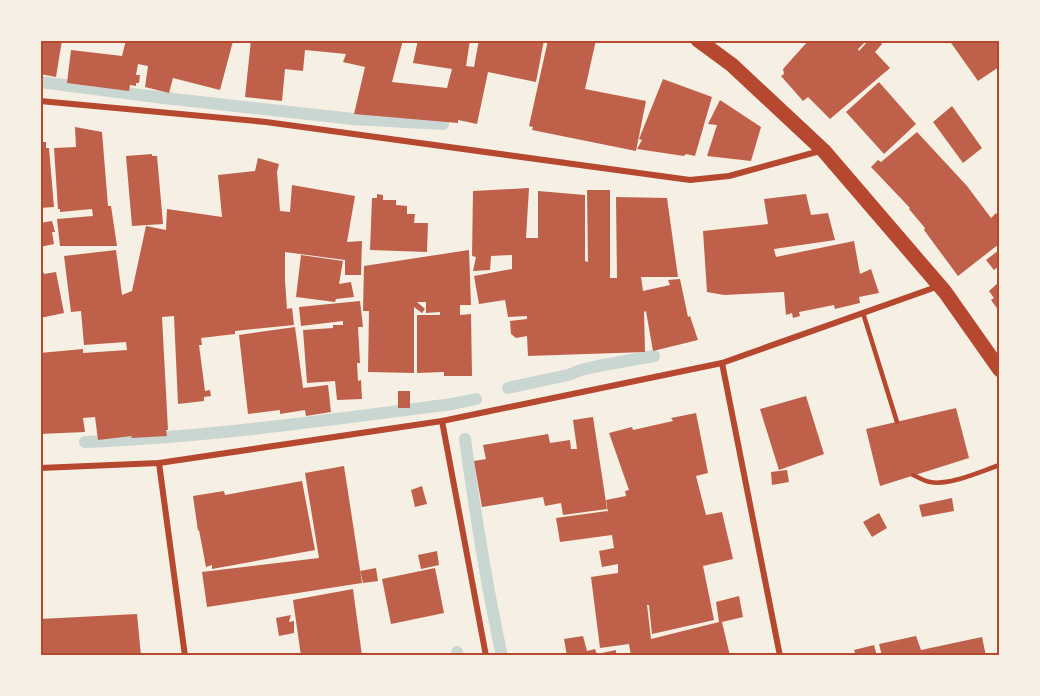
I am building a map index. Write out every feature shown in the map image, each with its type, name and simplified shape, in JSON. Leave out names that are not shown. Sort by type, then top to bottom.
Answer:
[{"type":"main road","points":[[698,40],[732,65],[824,150],[939,286],[999,370]]},
{"type":"street","points":[[40,101],[266,122],[690,180],[729,177],[824,150]]},
{"type":"street","points":[[40,468],[159,463],[442,421],[722,363],[939,286]]},
{"type":"street","points":[[722,363],[780,656]]},
{"type":"street","points":[[442,421],[486,656]]},
{"type":"street","points":[[159,463],[185,656]]},
{"type":"lane","points":[[863,313],[897,422]]},
{"type":"lane","points":[[913,475],[930,482],[941,483],[999,465]]},
{"type":"building","points":[[40,40],[62,40],[56,77],[40,74]]},
{"type":"building","points":[[126,40],[233,41],[220,90],[173,78],[169,93],[145,87],[148,66],[138,64],[136,75],[140,75],[139,83],[136,83],[136,86],[130,85],[129,91],[67,83],[71,50],[122,56]]},
{"type":"building","points":[[251,40],[403,40],[392,82],[447,88],[452,69],[413,63],[418,40],[470,40],[466,66],[474,67],[479,40],[544,40],[536,82],[488,72],[477,124],[458,120],[458,123],[354,114],[365,67],[343,62],[346,54],[305,50],[303,71],[285,69],[282,101],[245,97]]},
{"type":"building","points":[[548,40],[596,40],[585,89],[646,101],[636,151],[532,130],[533,127],[529,126]]},
{"type":"building","points":[[809,40],[867,40],[858,49],[859,51],[869,40],[879,40],[882,44],[875,52],[890,68],[830,119],[808,97],[803,101],[781,76],[784,74],[783,69]]},
{"type":"building","points":[[949,40],[999,40],[999,67],[978,81]]},
{"type":"building","points":[[663,79],[712,97],[695,156],[637,149]]},
{"type":"building","points":[[879,82],[916,124],[884,154],[846,112]]},
{"type":"building","points":[[720,100],[761,127],[751,161],[707,156],[717,125],[708,124]]},
{"type":"building","points":[[952,106],[982,148],[963,163],[933,122]]},
{"type":"building","points":[[75,127],[102,132],[108,206],[111,206],[117,246],[60,246],[57,219],[93,216],[92,209],[60,212],[58,209],[54,148],[76,147]]},
{"type":"building","points":[[917,132],[967,186],[991,218],[996,213],[999,217],[999,244],[958,276],[910,208],[871,167],[878,160],[881,162]]},
{"type":"building","points":[[40,142],[46,142],[46,148],[49,148],[54,207],[40,208]]},
{"type":"building","points":[[152,154],[152,156],[157,156],[163,224],[132,226],[126,156]]},
{"type":"building","points":[[258,158],[279,164],[277,172],[280,211],[290,212],[292,185],[355,196],[347,242],[362,241],[361,275],[345,275],[345,260],[285,252],[287,309],[292,308],[294,325],[235,331],[235,334],[201,338],[202,345],[199,345],[205,391],[210,390],[211,396],[204,397],[204,401],[178,404],[174,316],[162,317],[167,436],[131,438],[132,436],[98,440],[95,417],[83,418],[85,432],[40,434],[40,353],[83,349],[83,353],[127,350],[126,342],[84,345],[81,311],[71,312],[64,256],[116,250],[122,295],[132,291],[146,226],[166,230],[167,209],[222,217],[218,175],[255,171]]},
{"type":"building","points":[[529,188],[526,238],[538,238],[538,191],[585,195],[585,261],[588,262],[587,190],[610,190],[610,278],[617,278],[616,197],[667,198],[678,277],[641,277],[643,291],[670,285],[668,280],[680,279],[688,317],[690,316],[698,340],[653,351],[646,311],[644,312],[645,352],[528,356],[527,336],[516,338],[511,334],[510,321],[527,319],[527,316],[508,317],[505,300],[479,304],[474,276],[512,269],[512,255],[491,256],[490,270],[473,271],[476,257],[472,256],[473,191]]},
{"type":"building","points":[[377,194],[383,195],[383,200],[396,200],[396,205],[407,206],[407,214],[415,214],[414,223],[428,223],[427,252],[370,250],[372,198],[377,198]]},
{"type":"building","points":[[806,194],[811,215],[828,213],[835,240],[774,249],[776,257],[854,241],[860,274],[871,269],[879,293],[859,297],[860,303],[835,309],[834,305],[799,312],[800,316],[793,318],[792,313],[786,315],[784,292],[724,295],[707,292],[703,231],[768,224],[764,199]]},
{"type":"building","points":[[52,221],[55,232],[52,232],[54,244],[40,247],[40,223]]},
{"type":"building","points":[[469,250],[471,305],[460,305],[460,315],[471,314],[472,376],[444,376],[444,372],[417,373],[417,315],[440,315],[440,312],[426,313],[426,302],[417,302],[425,309],[422,313],[414,307],[414,373],[368,372],[369,311],[363,311],[364,266]]},
{"type":"building","points":[[999,250],[999,266],[994,270],[986,260]]},
{"type":"building","points":[[301,255],[343,261],[339,284],[351,282],[354,297],[336,299],[335,302],[296,297]]},
{"type":"building","points":[[40,264],[44,274],[56,272],[64,313],[40,318]]},
{"type":"building","points":[[999,282],[999,311],[991,300],[994,298],[989,291]]},
{"type":"building","points":[[360,301],[363,327],[358,327],[360,363],[357,363],[362,399],[337,400],[335,381],[307,383],[303,330],[333,328],[333,325],[343,325],[343,321],[301,326],[299,307]]},
{"type":"building","points":[[295,327],[303,388],[328,385],[331,412],[306,416],[305,410],[280,414],[280,410],[248,414],[239,335]]},
{"type":"building","points":[[398,391],[410,391],[410,408],[398,408]]},
{"type":"building","points":[[806,396],[824,454],[779,470],[760,409]]},
{"type":"building","points":[[956,408],[969,458],[880,486],[866,429]]},
{"type":"building","points":[[696,413],[708,473],[696,476],[706,515],[722,512],[733,559],[703,566],[714,620],[652,634],[649,605],[647,605],[651,639],[719,622],[716,602],[739,596],[743,617],[722,622],[730,656],[631,656],[629,644],[600,648],[591,577],[618,573],[618,564],[602,567],[599,551],[614,548],[612,535],[560,542],[556,518],[607,511],[608,513],[606,500],[626,496],[625,491],[629,490],[609,433],[673,421],[671,418]]},
{"type":"building","points":[[593,417],[607,509],[563,515],[561,503],[545,506],[543,497],[482,507],[474,461],[486,459],[483,445],[548,434],[550,443],[570,440],[571,449],[577,449],[573,420]]},
{"type":"building","points":[[344,466],[362,583],[207,607],[202,572],[319,558],[305,473]]},
{"type":"building","points":[[787,470],[789,482],[772,485],[771,472]]},
{"type":"building","points":[[302,481],[315,550],[212,569],[212,565],[206,567],[193,496],[224,491],[225,495]]},
{"type":"building","points":[[422,486],[427,504],[415,507],[411,490]]},
{"type":"building","points":[[952,498],[954,511],[922,517],[919,505]]},
{"type":"building","points":[[879,513],[887,528],[872,537],[863,522]]},
{"type":"building","points":[[437,551],[439,565],[421,569],[418,555]]},
{"type":"building","points":[[376,568],[378,581],[363,583],[360,571]]},
{"type":"building","points":[[435,568],[444,613],[391,624],[382,579]]},
{"type":"building","points":[[353,589],[362,656],[301,656],[293,600]]},
{"type":"building","points":[[137,614],[141,656],[43,656],[40,619]]},
{"type":"building","points":[[291,615],[289,622],[294,621],[294,633],[279,636],[276,618]]},
{"type":"building","points":[[583,636],[587,651],[595,649],[597,654],[616,650],[616,656],[567,656],[564,639]]},
{"type":"building","points":[[916,636],[921,650],[982,637],[986,656],[882,656],[879,644]]},
{"type":"building","points":[[874,645],[877,656],[856,656],[854,650]]},
{"type":"waterway","points":[[40,82],[353,119],[443,124]]},
{"type":"waterway","points":[[508,388],[598,366],[654,356]]},
{"type":"waterway","points":[[85,442],[269,427],[476,399]]},
{"type":"waterway","points":[[465,439],[481,548],[502,656]]},
{"type":"waterway","points":[[457,652],[458,656]]}]
